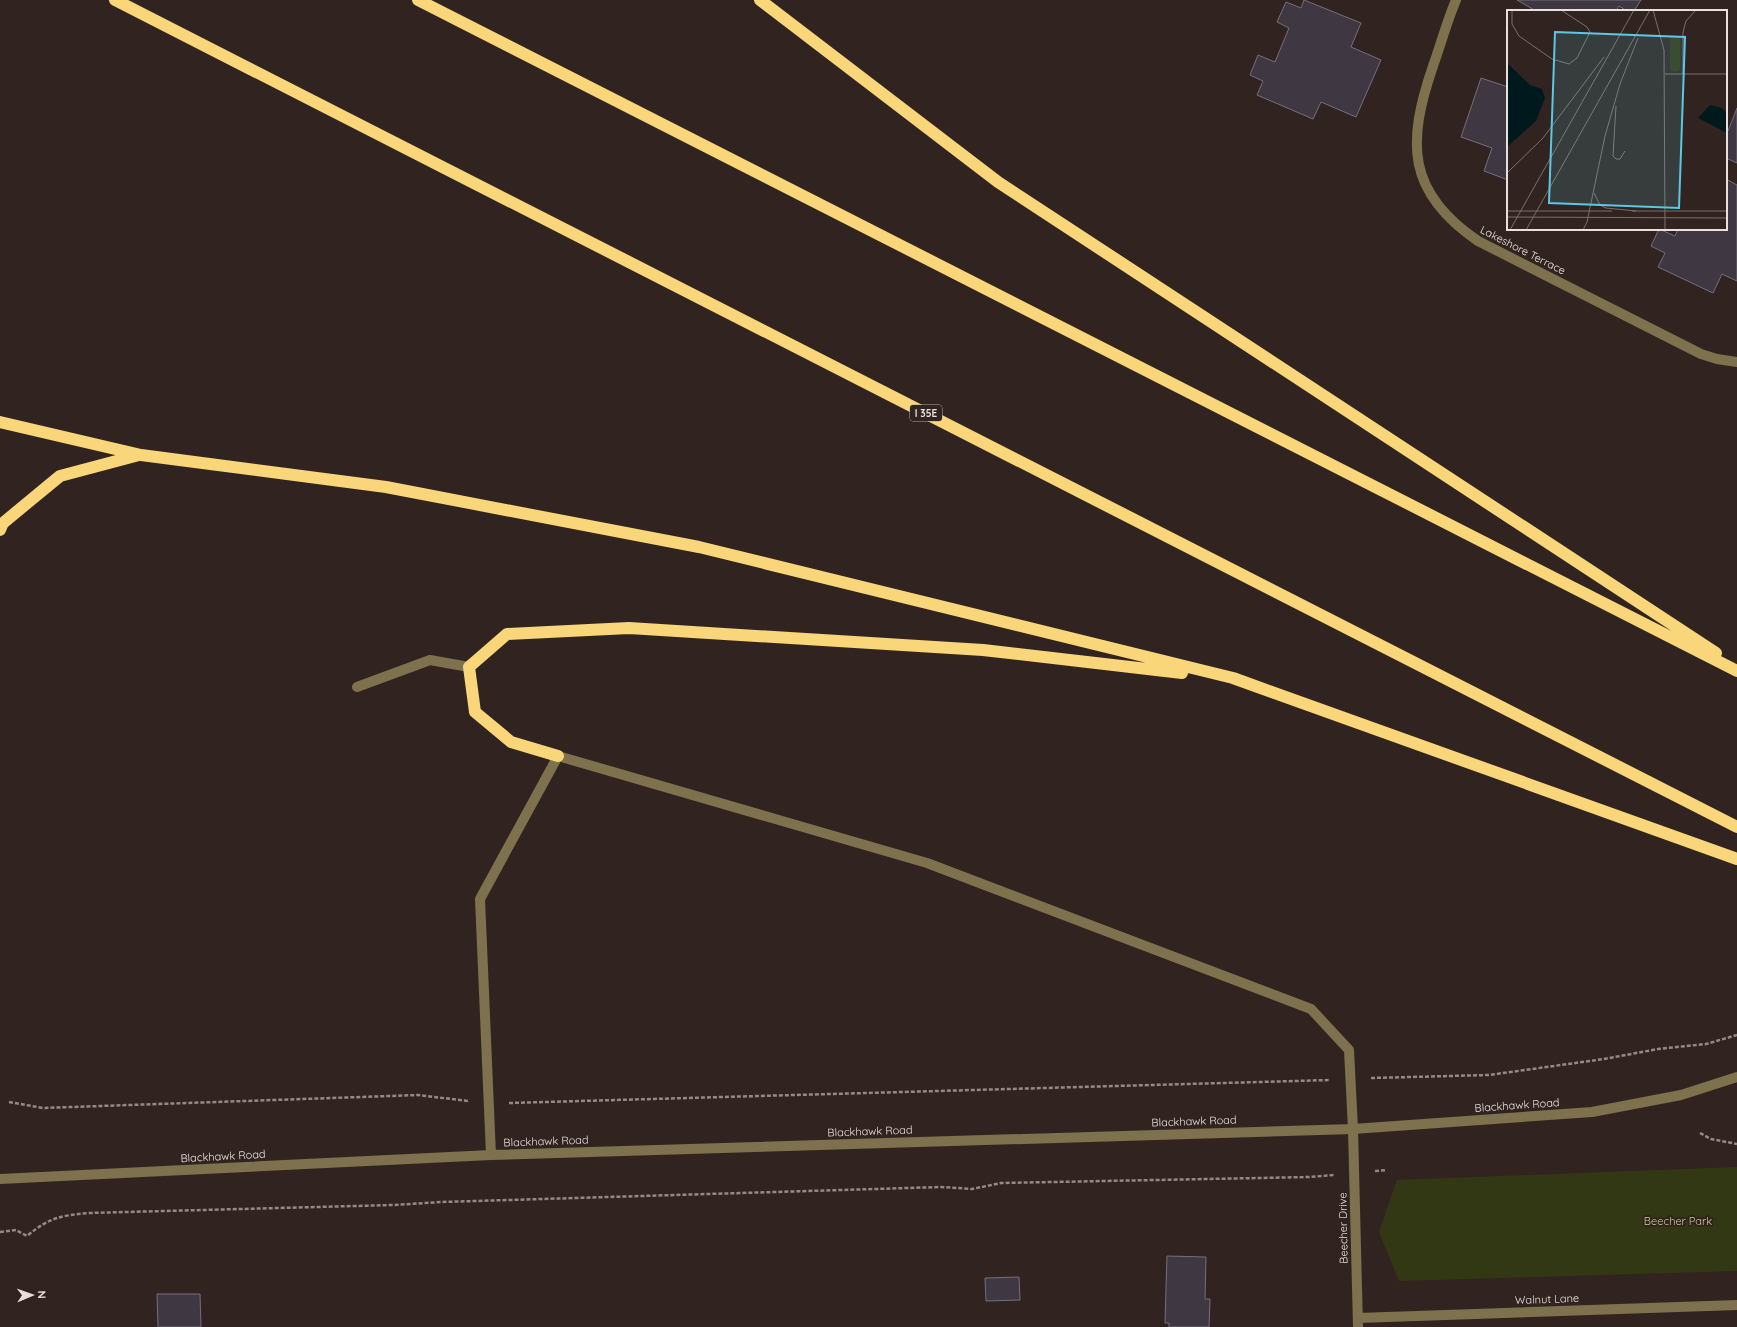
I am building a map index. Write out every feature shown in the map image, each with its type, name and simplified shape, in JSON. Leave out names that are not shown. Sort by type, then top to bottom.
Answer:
[{"type":"highway","name":"I 35E","points":[[115,0],[1737,827]]},
{"type":"highway","points":[[418,0],[1737,671]]},
{"type":"highway","points":[[760,0],[998,182],[1737,667]]},
{"type":"highway","points":[[0,422],[142,455],[386,487],[699,547],[1233,678],[1737,859]]},
{"type":"highway","points":[[0,530],[3,523],[60,476],[142,455]]},
{"type":"highway","points":[[558,756],[511,742],[475,712],[469,666],[507,634],[629,628],[983,650],[1233,678]]},
{"type":"street","name":"Lakeshore Terrace","points":[[1456,0],[1421,101],[1416,141],[1417,162],[1434,199],[1446,216],[1478,241],[1701,354],[1717,360],[1737,362]]},
{"type":"street","points":[[357,687],[430,660],[469,666]]},
{"type":"street","points":[[491,1155],[480,899],[558,756]]},
{"type":"street","name":"Beecher Drive","points":[[558,756],[927,862],[1311,1009],[1349,1050],[1353,1129],[1358,1322]]},
{"type":"street","name":"Blackhawk Road","points":[[0,1179],[491,1155],[1353,1129],[1592,1112],[1681,1095],[1737,1077]]},
{"type":"street","name":"Walnut Lane","points":[[1358,1322],[1737,1305]]},
{"type":"path","points":[[9,1102],[22,1103],[43,1108],[418,1095],[489,1103],[1489,1075],[1604,1059],[1658,1049],[1706,1044],[1737,1036]]},
{"type":"path","points":[[1700,1132],[1711,1139],[1737,1144]]},
{"type":"path","points":[[0,1232],[16,1230],[27,1236],[39,1226],[56,1217],[88,1212],[393,1205],[442,1202],[941,1187],[972,1189],[1001,1183],[1310,1177],[1387,1170]]},
{"type":"green space","name":"Beecher Park","points":[[1737,1167],[1737,1271],[1399,1281],[1379,1232],[1397,1180]]},
{"type":"building","points":[[1304,0],[1361,23],[1351,47],[1381,60],[1356,117],[1321,102],[1313,119],[1257,95],[1263,81],[1250,75],[1258,55],[1275,62],[1289,28],[1277,22],[1286,2],[1301,8]]},
{"type":"building","points":[[1517,0],[1641,0],[1635,10],[1625,10],[1619,6],[1617,10],[1534,10]]},
{"type":"building","points":[[1481,78],[1507,87],[1507,180],[1484,171],[1492,148],[1461,137]]},
{"type":"building","points":[[1737,108],[1737,163],[1727,158],[1728,131]]},
{"type":"building","points":[[1727,180],[1737,185],[1737,281],[1722,274],[1713,293],[1658,267],[1665,253],[1651,246],[1659,230],[1675,236],[1678,230],[1727,230]]},
{"type":"building","points":[[1167,1256],[1206,1257],[1205,1299],[1210,1299],[1209,1327],[1169,1327],[1169,1323],[1165,1323]]},
{"type":"building","points":[[1019,1277],[1020,1300],[986,1301],[985,1278]]},
{"type":"building","points":[[157,1294],[200,1294],[201,1327],[158,1327]]}]
